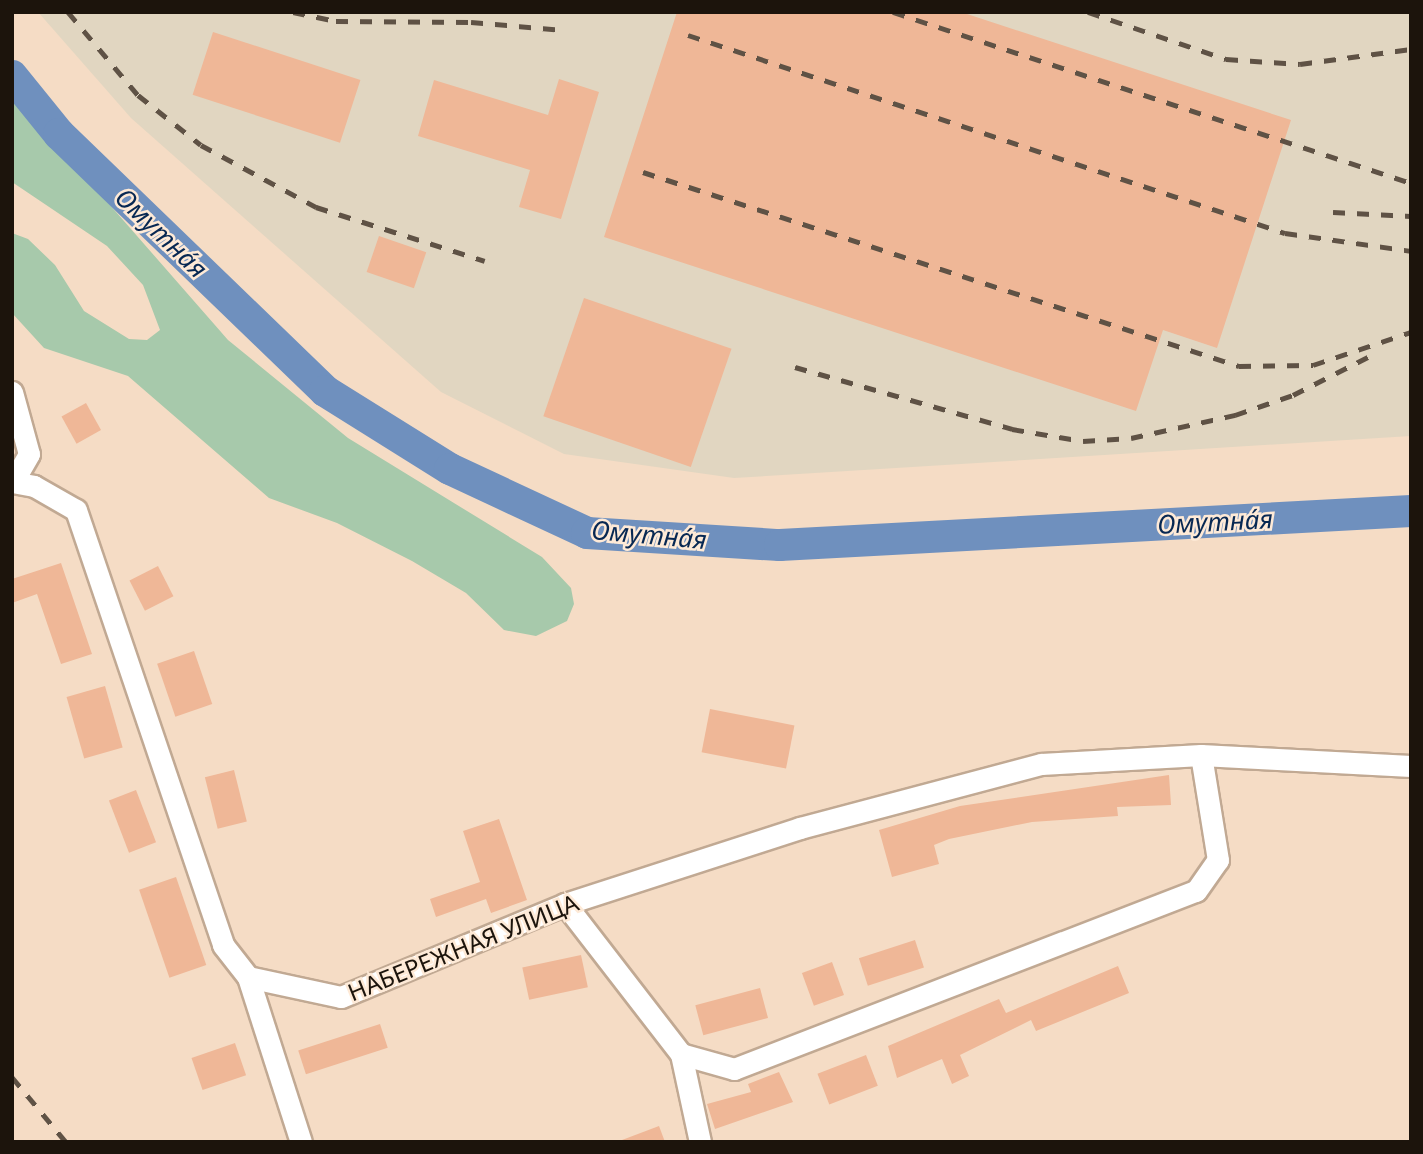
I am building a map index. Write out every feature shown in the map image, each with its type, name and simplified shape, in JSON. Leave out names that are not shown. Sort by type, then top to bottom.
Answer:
[{"type":"street","points":[[12,392],[29,454],[13,482],[34,486],[76,510],[223,945],[248,978],[302,1142]]},
{"type":"street","points":[[681,1054],[734,1069],[1196,891],[1218,860],[1201,755]]},
{"type":"street","name":"НАБЕРЕЖНАЯ УЛИЦА","points":[[248,978],[341,997],[565,904],[800,828],[1041,764],[1201,755],[1411,766]]},
{"type":"street","points":[[565,904],[681,1054],[700,1142]]},
{"type":"shaded area","points":[[38,12],[1411,12],[1411,436],[734,478],[564,454],[441,392],[131,118]]},
{"type":"green space","points":[[12,93],[228,340],[348,438],[542,557],[571,588],[574,604],[567,621],[536,636],[504,630],[466,593],[412,561],[337,523],[269,498],[128,376],[44,348],[12,313],[12,233],[28,239],[55,265],[84,311],[129,339],[147,340],[160,330],[143,285],[107,246],[12,182]]},
{"type":"building","points":[[677,12],[961,12],[1291,120],[1217,348],[1163,330],[1136,411],[604,237]]},
{"type":"building","points":[[213,32],[360,80],[340,143],[193,95]]},
{"type":"building","points":[[559,79],[599,92],[561,219],[519,207],[530,170],[418,136],[434,80],[548,115]]},
{"type":"building","points":[[379,236],[426,252],[414,288],[367,272]]},
{"type":"building","points":[[584,298],[732,349],[691,467],[543,416]]},
{"type":"building","points":[[86,403],[101,430],[77,444],[62,417]]},
{"type":"building","points":[[61,563],[92,654],[61,664],[37,594],[12,603],[12,579]]},
{"type":"building","points":[[158,566],[173,596],[145,611],[129,581]]},
{"type":"building","points":[[194,651],[212,704],[175,717],[157,664]]},
{"type":"building","points":[[105,686],[123,748],[84,759],[67,697]]},
{"type":"building","points":[[710,709],[794,725],[786,769],[702,752]]},
{"type":"building","points":[[234,770],[247,821],[218,829],[205,777]]},
{"type":"building","points":[[1169,775],[1171,805],[1117,807],[1118,816],[1032,822],[949,839],[934,845],[939,864],[892,877],[879,830],[960,806]]},
{"type":"building","points":[[136,790],[156,842],[129,853],[109,800]]},
{"type":"building","points":[[499,819],[527,900],[491,913],[486,899],[436,917],[430,899],[480,882],[463,831]]},
{"type":"building","points":[[176,877],[206,965],[169,978],[139,890]]},
{"type":"building","points":[[915,940],[924,968],[868,986],[859,958]]},
{"type":"building","points":[[581,955],[588,987],[529,1000],[522,967]]},
{"type":"building","points":[[832,962],[844,995],[814,1006],[802,973]]},
{"type":"building","points":[[1118,966],[1129,993],[1036,1031],[1031,1020],[960,1055],[969,1076],[952,1084],[942,1059],[897,1078],[888,1046],[999,999],[1006,1013]]},
{"type":"building","points":[[760,988],[768,1018],[703,1035],[695,1005]]},
{"type":"building","points":[[380,1024],[388,1048],[306,1074],[298,1051]]},
{"type":"building","points":[[235,1043],[246,1075],[203,1090],[192,1058]]},
{"type":"building","points":[[866,1055],[878,1086],[829,1104],[817,1074]]},
{"type":"building","points":[[779,1072],[793,1102],[715,1129],[707,1104],[751,1092],[748,1084]]},
{"type":"building","points":[[659,1126],[665,1142],[622,1142],[622,1140]]},
{"type":"waterway","name":"Омутна́я","points":[[12,76],[59,134],[325,391],[450,469],[587,533],[780,545],[1411,511]]},
{"type":"railway","points":[[68,12],[138,95],[201,145],[316,207],[485,261]]},
{"type":"railway","points":[[293,12],[336,21],[471,22],[564,30]]},
{"type":"railway","points":[[893,12],[1411,183]]},
{"type":"railway","points":[[1088,12],[1226,59],[1300,64],[1411,49]]},
{"type":"railway","points":[[688,35],[1285,233],[1411,251]]},
{"type":"railway","points":[[643,172],[1239,366],[1313,365],[1411,332]]},
{"type":"railway","points":[[1333,212],[1411,216]]},
{"type":"railway","points":[[795,367],[1012,429],[1083,441],[1131,438],[1235,415],[1293,395],[1368,357]]},
{"type":"railway","points":[[12,1077],[66,1142]]}]
